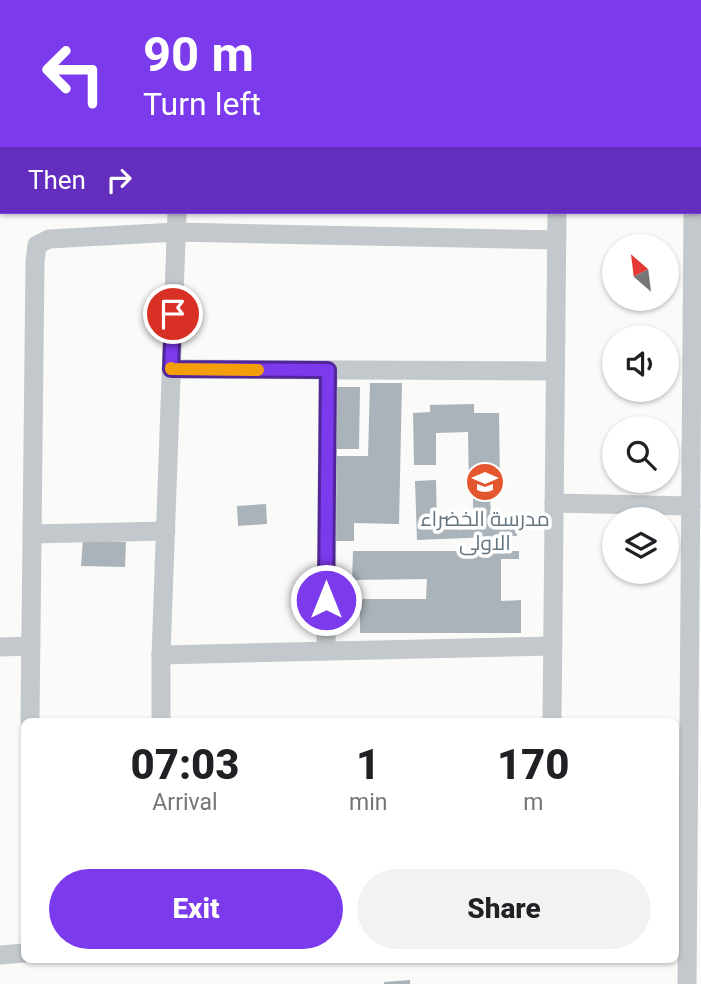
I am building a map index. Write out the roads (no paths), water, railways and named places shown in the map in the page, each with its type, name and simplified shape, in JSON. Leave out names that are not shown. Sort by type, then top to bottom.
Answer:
[{"type":"street","points":[[162,718],[161,654],[177,214]]},
{"type":"street","points":[[552,718],[557,214]]},
{"type":"street","points":[[687,984],[695,759],[697,244],[693,214]]},
{"type":"street","points":[[30,718],[37,245],[49,239],[176,232],[556,240]]},
{"type":"street","points":[[171,369],[555,371]]},
{"type":"street","points":[[326,651],[328,370]]},
{"type":"street","points":[[554,503],[694,498]]},
{"type":"street","points":[[32,534],[166,531]]},
{"type":"street","points":[[0,647],[31,646]]},
{"type":"street","points":[[161,654],[553,646]]},
{"type":"street","points":[[0,956],[21,953]]},
{"type":"place","name":"مدرسة الخضراء الاولى","points":[[485,482]]}]
